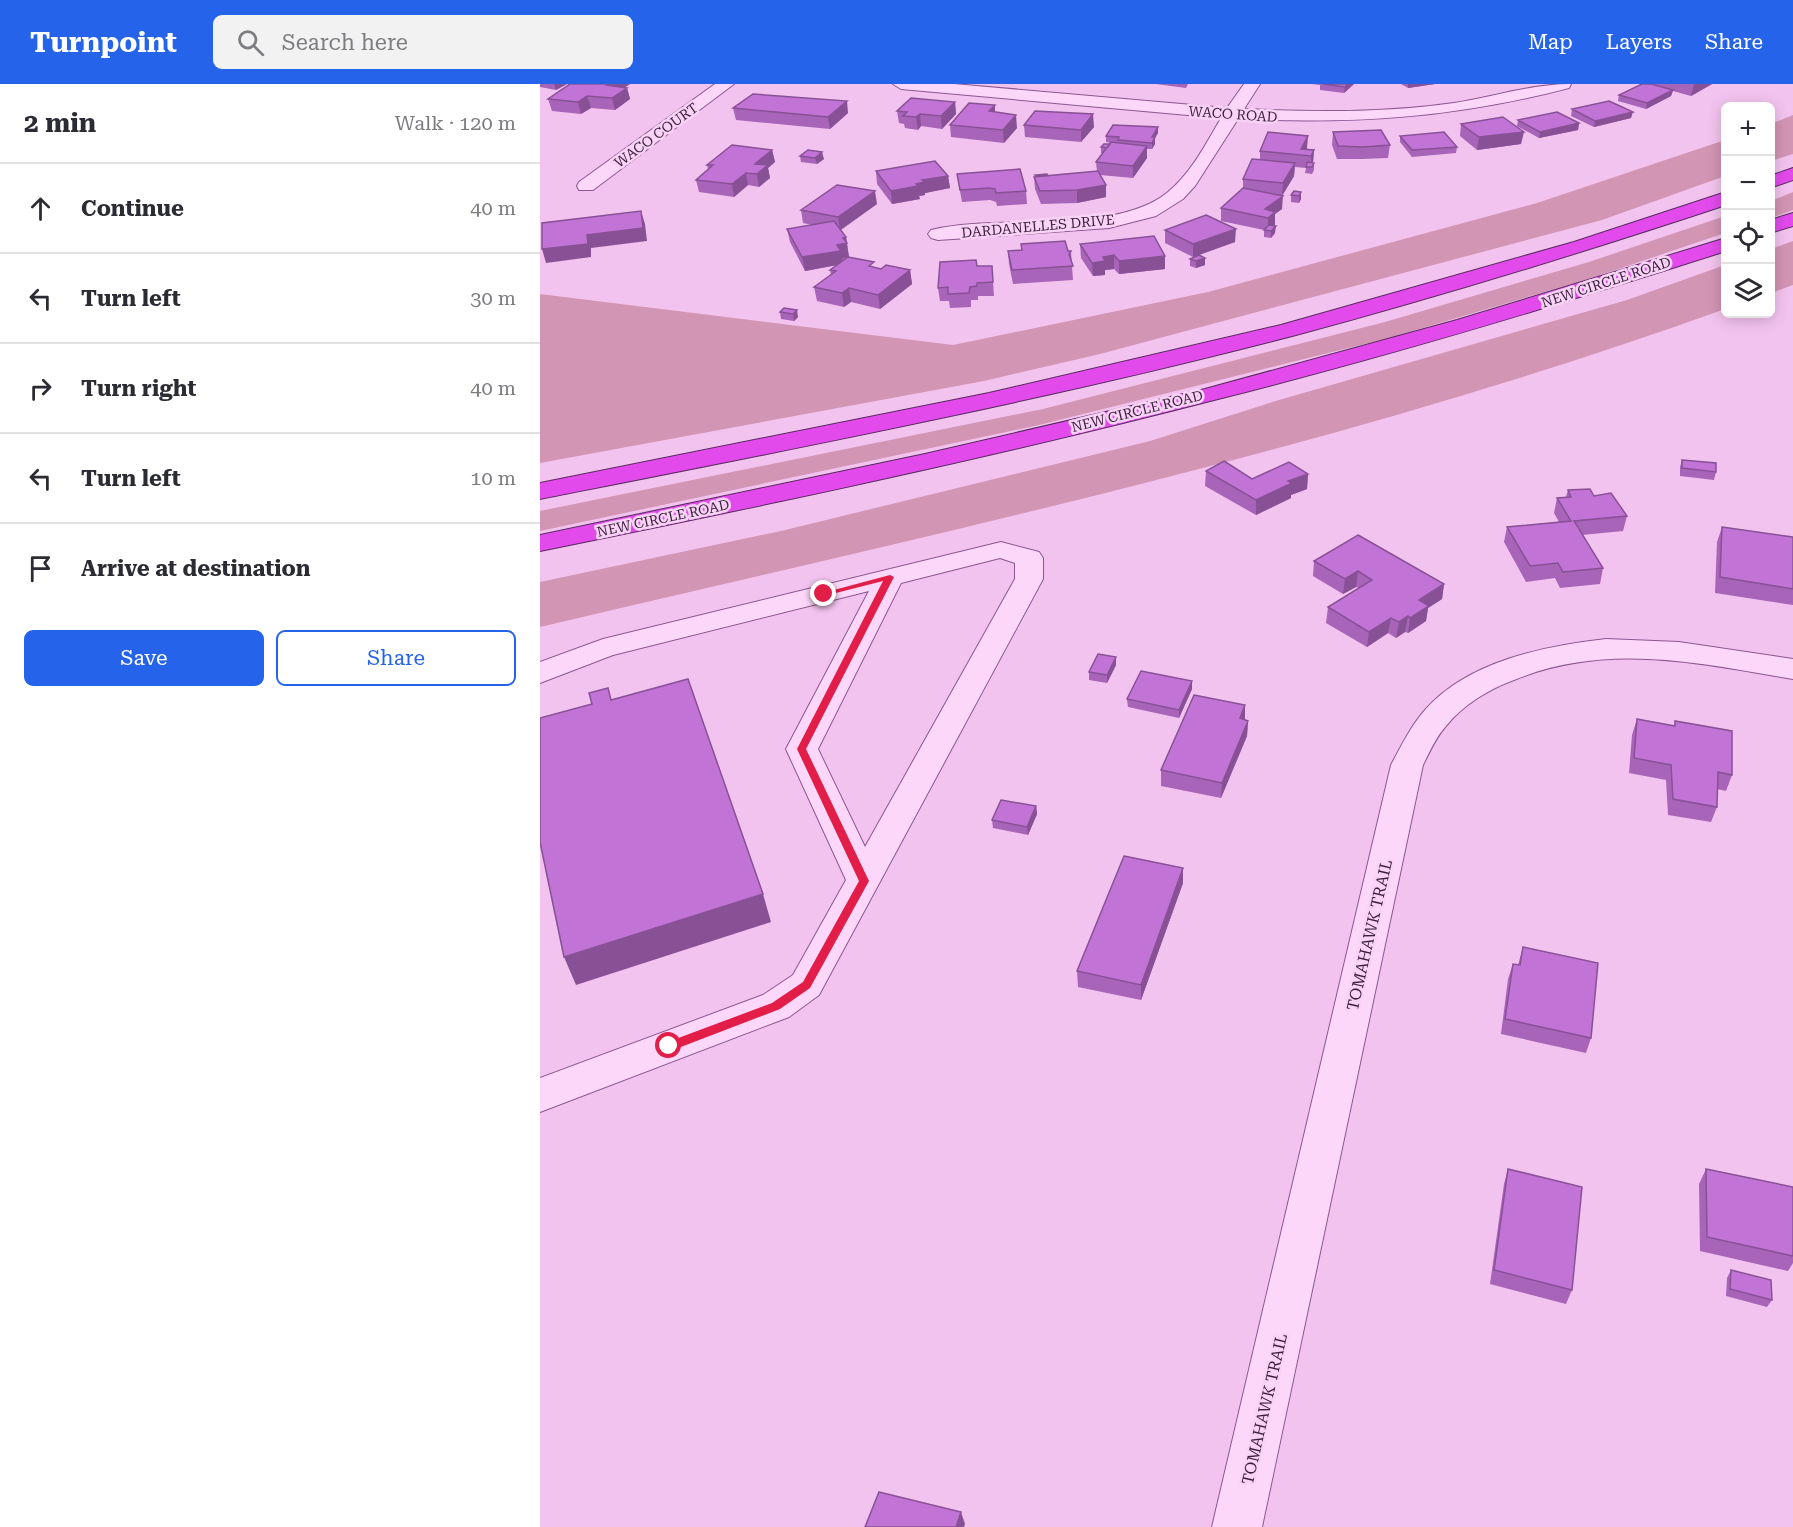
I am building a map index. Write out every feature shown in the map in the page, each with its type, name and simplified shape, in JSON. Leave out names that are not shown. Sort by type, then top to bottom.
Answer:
[{"type":"highway","points":[[1775,180],[1793,174]]},
{"type":"highway","points":[[540,491],[872,425],[1104,374],[1481,276],[1721,199]]},
{"type":"highway","points":[[1775,225],[1793,219]]},
{"type":"highway","name":"NEW CIRCLE ROAD","points":[[540,543],[1012,442],[1305,370],[1564,296],[1721,245]]},
{"type":"street","name":"WACO COURT","points":[[586,186],[726,84]]},
{"type":"street","name":"WACO ROAD","points":[[901,84],[1230,115],[1321,118],[1424,112],[1491,102],[1563,84]]},
{"type":"street","name":"DARDANELLES DRIVE","points":[[938,234],[1109,222],[1149,212],[1172,199],[1191,179],[1252,84]]},
{"type":"street","points":[[540,673],[603,648],[1001,550],[1029,558],[1029,579],[806,985],[776,1006],[540,1095]]},
{"type":"street","points":[[864,881],[802,749],[890,577]]},
{"type":"street","name":"TOMAHAWK TRAIL","points":[[1237,1527],[1407,765],[1431,724],[1453,702],[1482,682],[1520,664],[1561,652],[1612,646],[1671,650],[1793,669]]},
{"type":"shaded area","points":[[1793,115],[1793,154],[1775,160],[1775,156],[1775,122]]},
{"type":"shaded area","points":[[1721,141],[1721,177],[1602,220],[1100,354],[984,381],[540,463],[540,294],[953,345],[1208,292],[1537,203]]},
{"type":"shaded area","points":[[1793,192],[1793,210],[1775,217],[1775,199]]},
{"type":"shaded area","points":[[1721,217],[1721,234],[1592,278],[1389,338],[1039,425],[540,531],[540,511],[1043,409],[1385,322],[1589,262]]},
{"type":"shaded area","points":[[1793,241],[1793,285],[1775,292],[1775,264],[1775,248]]},
{"type":"shaded area","points":[[1721,266],[1721,310],[1580,359],[1433,404],[1137,485],[540,627],[540,582],[781,531],[1150,441],[1279,400],[1627,300]]},
{"type":"building","points":[[570,84],[609,84],[607,85],[627,88],[612,98],[587,96],[578,102],[548,99]]},
{"type":"building","points":[[1323,84],[1348,84],[1345,87]]},
{"type":"building","points":[[1642,84],[1673,90],[1647,103],[1619,95]]},
{"type":"building","points":[[753,94],[847,101],[828,117],[733,108]]},
{"type":"building","points":[[911,98],[955,102],[941,116],[920,114],[916,117],[903,116],[907,112],[897,111]]},
{"type":"building","points":[[1609,101],[1633,112],[1595,121],[1572,109]]},
{"type":"building","points":[[969,103],[995,105],[989,111],[1016,115],[1003,130],[950,125]]},
{"type":"building","points":[[1035,111],[1093,114],[1081,130],[1024,125]]},
{"type":"building","points":[[1557,112],[1579,123],[1540,132],[1518,120]]},
{"type":"building","points":[[1503,117],[1524,132],[1479,137],[1461,124]]},
{"type":"building","points":[[1113,125],[1158,127],[1152,137],[1155,137],[1152,143],[1118,140],[1119,137],[1106,136]]},
{"type":"building","points":[[1381,130],[1390,145],[1338,146],[1333,132]]},
{"type":"building","points":[[1268,132],[1308,136],[1301,149],[1314,150],[1311,156],[1260,151]]},
{"type":"building","points":[[1444,132],[1457,147],[1412,150],[1400,136]]},
{"type":"building","points":[[1111,142],[1147,146],[1133,166],[1096,162]]},
{"type":"building","points":[[732,145],[772,150],[755,164],[768,165],[757,174],[746,173],[732,184],[696,180],[713,165],[707,165]]},
{"type":"building","points":[[808,150],[822,152],[815,158],[800,156]]},
{"type":"building","points":[[1252,159],[1295,163],[1283,183],[1243,179]]},
{"type":"building","points":[[935,161],[948,176],[922,180],[924,182],[916,184],[918,186],[891,191],[876,171]]},
{"type":"building","points":[[1307,162],[1314,163],[1312,167],[1306,167]]},
{"type":"building","points":[[1020,169],[1026,191],[996,193],[995,189],[989,188],[960,190],[957,174]]},
{"type":"building","points":[[1098,171],[1106,185],[1077,190],[1040,191],[1034,177]]},
{"type":"building","points":[[837,185],[875,191],[838,217],[801,210]]},
{"type":"building","points":[[1243,188],[1283,196],[1265,209],[1275,212],[1268,218],[1221,208]]},
{"type":"building","points":[[1294,191],[1301,192],[1299,196],[1291,195]]},
{"type":"building","points":[[641,211],[643,228],[587,235],[588,244],[542,249],[542,223]]},
{"type":"building","points":[[1206,215],[1236,229],[1193,244],[1165,230]]},
{"type":"building","points":[[834,221],[846,237],[843,238],[847,243],[837,245],[841,251],[802,257],[787,229]]},
{"type":"building","points":[[1269,225],[1276,226],[1271,231],[1264,230]]},
{"type":"building","points":[[1154,236],[1165,256],[1119,261],[1114,255],[1103,257],[1105,261],[1092,263],[1080,244]]},
{"type":"building","points":[[1065,241],[1068,251],[1071,251],[1069,254],[1073,266],[1012,270],[1008,251],[1022,250],[1021,244]]},
{"type":"building","points":[[1199,255],[1205,258],[1196,261],[1190,259]]},
{"type":"building","points":[[848,257],[874,262],[869,266],[881,269],[886,265],[910,270],[878,295],[849,288],[842,293],[814,287],[836,271],[830,270]]},
{"type":"building","points":[[976,260],[977,266],[992,266],[993,282],[977,283],[977,286],[970,287],[969,293],[948,294],[948,287],[938,288],[940,262]]},
{"type":"building","points":[[784,308],[797,310],[793,314],[780,312]]},
{"type":"building","points":[[1682,460],[1716,463],[1716,472],[1682,468]]},
{"type":"building","points":[[1224,461],[1252,479],[1289,462],[1308,474],[1288,481],[1292,483],[1256,500],[1206,471]]},
{"type":"building","points":[[1590,489],[1594,496],[1611,493],[1627,516],[1574,521],[1603,568],[1563,572],[1558,563],[1530,566],[1507,527],[1571,521],[1557,498],[1571,497],[1568,490]]},
{"type":"building","points":[[1722,527],[1793,537],[1793,589],[1720,577]]},
{"type":"building","points":[[1358,535],[1444,584],[1419,600],[1429,606],[1399,622],[1391,618],[1369,632],[1328,607],[1372,580],[1358,571],[1345,579],[1314,561]]},
{"type":"building","points":[[1098,654],[1116,657],[1107,675],[1089,672]]},
{"type":"building","points":[[1141,671],[1192,681],[1179,710],[1127,699]]},
{"type":"building","points":[[688,679],[763,894],[564,957],[540,842],[540,718],[592,704],[589,693],[608,688],[611,700]]},
{"type":"building","points":[[1194,695],[1245,705],[1240,718],[1248,721],[1222,783],[1161,770]]},
{"type":"building","points":[[1637,719],[1675,726],[1675,721],[1732,731],[1732,775],[1718,772],[1717,807],[1673,799],[1671,765],[1634,758]]},
{"type":"building","points":[[1001,800],[1036,806],[1027,827],[992,820]]},
{"type":"building","points":[[1124,856],[1183,868],[1141,985],[1077,971]]},
{"type":"building","points":[[1523,947],[1598,963],[1591,1038],[1505,1019],[1513,964],[1520,965]]},
{"type":"building","points":[[1508,1169],[1582,1187],[1572,1290],[1494,1270]]},
{"type":"building","points":[[1706,1169],[1793,1187],[1793,1256],[1707,1237]]},
{"type":"building","points":[[1731,1270],[1771,1280],[1772,1300],[1730,1289]]},
{"type":"building","points":[[879,1492],[961,1512],[956,1527],[865,1527]]},
{"type":"route","points":[[669,1046],[776,1006],[806,985],[864,881],[802,749],[890,577],[824,594]]}]
